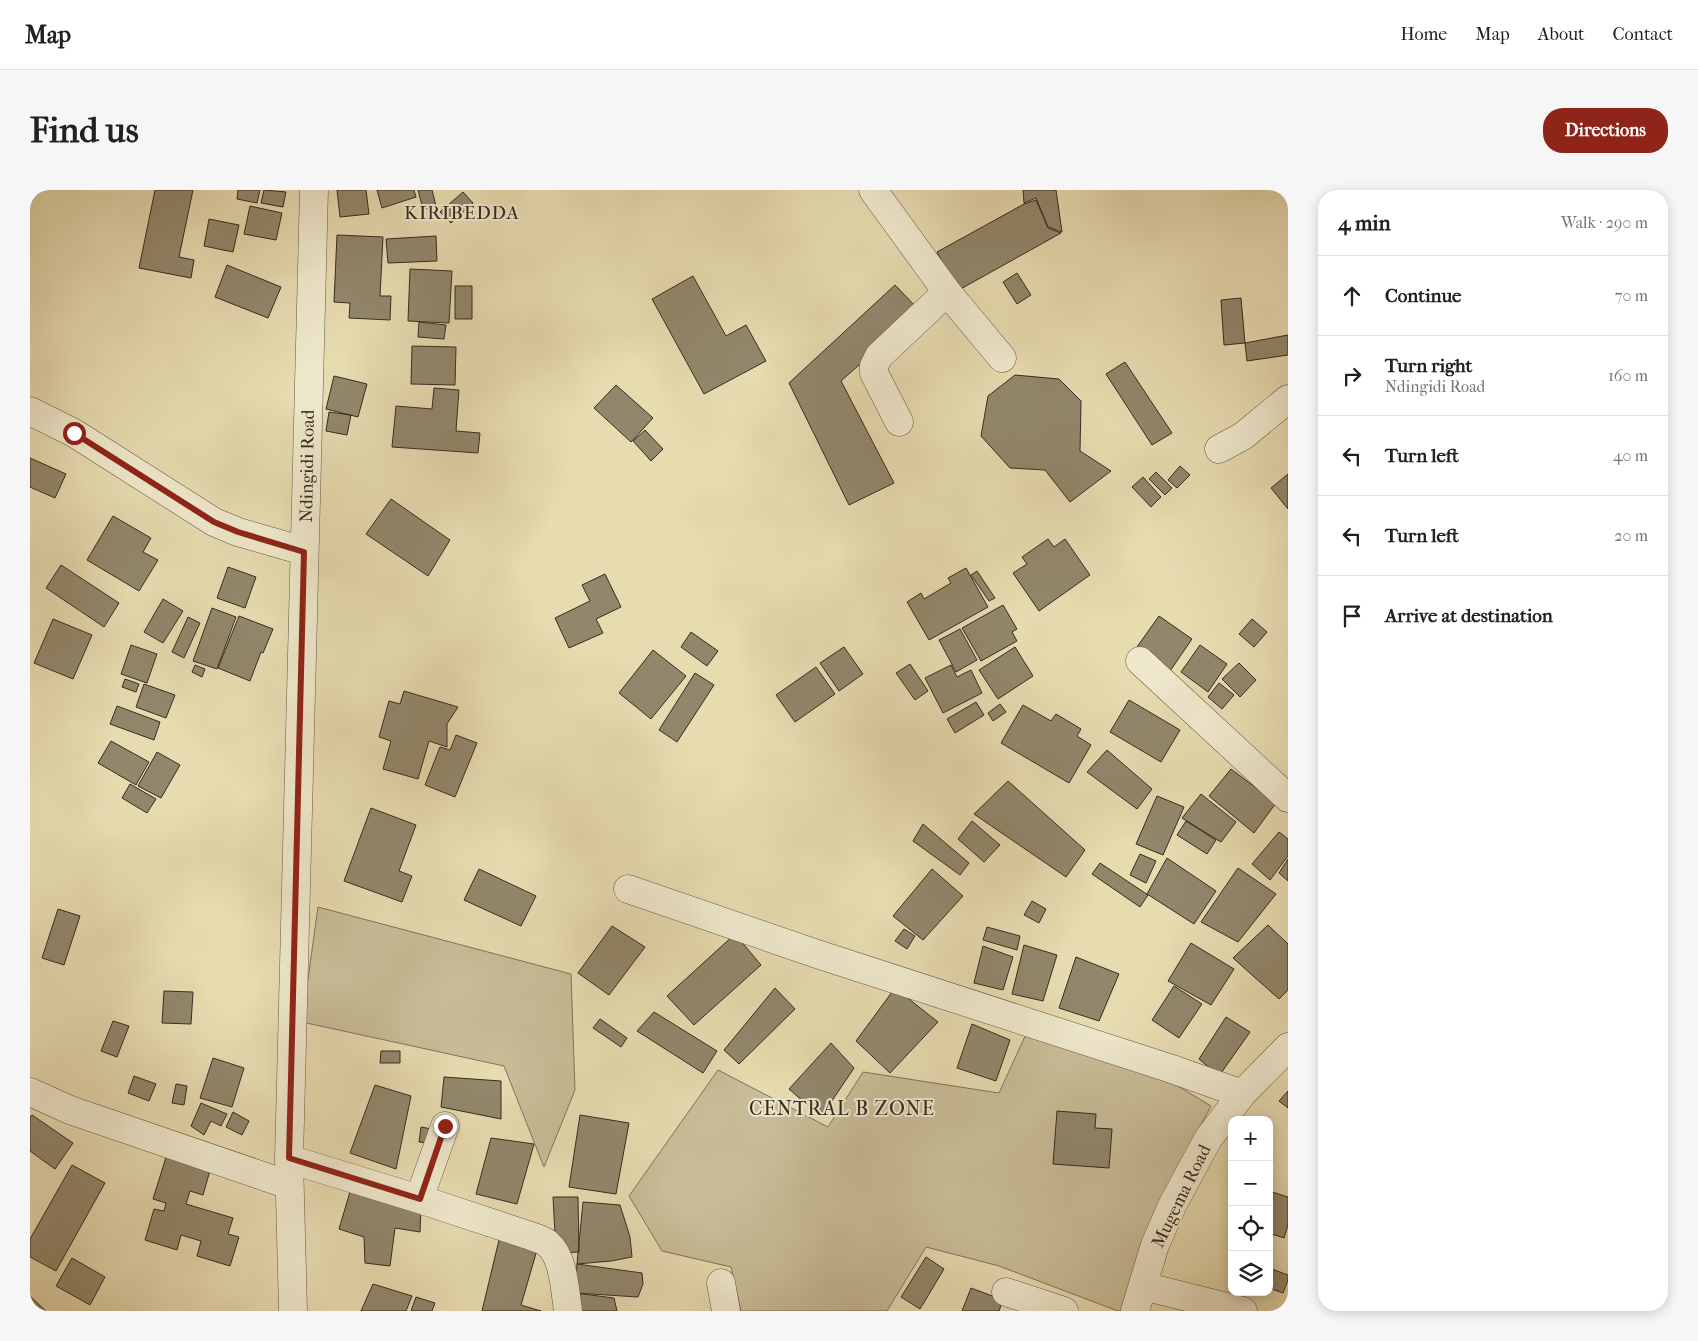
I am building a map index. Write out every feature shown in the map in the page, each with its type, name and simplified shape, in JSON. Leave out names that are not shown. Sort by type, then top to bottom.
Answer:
[{"type":"street","name":"Ndingidi Road","points":[[293,1311],[289,1158],[314,190]]},
{"type":"street","points":[[874,190],[947,292],[1002,358]]},
{"type":"street","points":[[899,422],[874,374],[874,366],[879,356],[947,292]]},
{"type":"street","points":[[1219,449],[1243,436],[1288,399]]},
{"type":"street","points":[[30,411],[74,433],[214,522],[238,532],[304,552]]},
{"type":"street","points":[[1140,661],[1288,798]]},
{"type":"street","points":[[628,888],[817,954],[1172,1069],[1242,1094]]},
{"type":"street","name":"Mugema Road","points":[[1139,1298],[1155,1245],[1173,1204],[1208,1139],[1242,1094],[1288,1047]]},
{"type":"street","points":[[30,1092],[70,1110],[289,1185]]},
{"type":"street","points":[[420,1199],[445,1126]]},
{"type":"street","points":[[289,1158],[420,1199],[548,1243],[554,1250],[561,1267],[568,1311]]},
{"type":"street","points":[[721,1283],[726,1311]]},
{"type":"street","points":[[1006,1292],[1064,1311]]},
{"type":"street","points":[[1139,1298],[1243,1311]]},
{"type":"shaded area","points":[[318,907],[571,974],[575,1090],[544,1167],[504,1066],[302,1022]]},
{"type":"shaded area","points":[[1026,1034],[1165,1078],[1211,1106],[1158,1204],[1122,1311],[999,1266],[926,1247],[887,1311],[741,1311],[731,1267],[662,1251],[629,1196],[718,1070],[828,1127],[863,1072],[999,1093]]},
{"type":"building","points":[[155,190],[193,190],[179,257],[194,260],[191,278],[139,268]]},
{"type":"building","points":[[238,190],[260,190],[257,203],[237,199]]},
{"type":"building","points":[[264,190],[286,192],[283,207],[261,203]]},
{"type":"building","points":[[337,190],[366,190],[369,214],[340,217]]},
{"type":"building","points":[[377,190],[414,190],[416,197],[382,208]]},
{"type":"building","points":[[418,190],[432,190],[436,206],[423,209]]},
{"type":"building","points":[[1023,190],[1056,190],[1062,232],[1048,227],[1036,198],[1024,203]]},
{"type":"building","points":[[463,192],[473,203],[451,223],[440,212]]},
{"type":"building","points":[[1036,200],[1048,228],[1061,233],[957,291],[937,252],[1024,204]]},
{"type":"building","points":[[250,206],[282,213],[276,240],[244,234]]},
{"type":"building","points":[[209,219],[239,225],[233,252],[204,246]]},
{"type":"building","points":[[337,235],[383,237],[380,296],[391,296],[390,320],[349,318],[350,303],[334,302]]},
{"type":"building","points":[[436,236],[437,261],[388,263],[386,239]]},
{"type":"building","points":[[227,265],[281,287],[268,318],[215,297]]},
{"type":"building","points":[[410,269],[452,271],[449,323],[408,321]]},
{"type":"building","points":[[1017,273],[1031,295],[1017,304],[1003,282]]},
{"type":"building","points":[[693,276],[726,336],[746,325],[766,361],[704,394],[652,299]]},
{"type":"building","points":[[895,285],[920,311],[841,381],[894,483],[849,505],[789,383]]},
{"type":"building","points":[[455,286],[472,286],[472,319],[455,319]]},
{"type":"building","points":[[1241,298],[1245,343],[1224,345],[1221,300]]},
{"type":"building","points":[[419,322],[446,325],[444,339],[418,337]]},
{"type":"building","points":[[1288,335],[1288,355],[1247,361],[1245,343]]},
{"type":"building","points":[[412,346],[456,347],[455,385],[411,384]]},
{"type":"building","points":[[1125,362],[1172,433],[1152,445],[1106,374]]},
{"type":"building","points":[[1015,375],[1059,379],[1081,401],[1080,451],[1111,471],[1070,502],[1045,470],[1010,468],[981,436],[988,396]]},
{"type":"building","points":[[334,376],[367,384],[358,417],[326,409]]},
{"type":"building","points":[[616,385],[653,418],[631,442],[594,408]]},
{"type":"building","points":[[434,388],[459,390],[456,431],[480,433],[478,453],[392,447],[396,406],[432,409]]},
{"type":"building","points":[[329,412],[351,415],[347,435],[326,431]]},
{"type":"building","points":[[645,430],[663,449],[651,461],[633,441]]},
{"type":"building","points":[[30,458],[66,474],[55,498],[30,487]]},
{"type":"building","points":[[1180,466],[1190,475],[1177,488],[1168,480]]},
{"type":"building","points":[[1156,472],[1172,488],[1165,495],[1149,479]]},
{"type":"building","points":[[1288,474],[1288,509],[1271,488]]},
{"type":"building","points":[[1143,477],[1161,497],[1151,507],[1132,487]]},
{"type":"building","points":[[391,499],[450,540],[428,576],[366,534]]},
{"type":"building","points":[[113,516],[151,538],[143,552],[158,560],[139,591],[87,560]]},
{"type":"building","points":[[1048,539],[1054,547],[1065,539],[1090,575],[1039,611],[1013,573],[1027,564],[1022,557]]},
{"type":"building","points":[[61,565],[119,603],[104,627],[46,588]]},
{"type":"building","points":[[228,567],[256,577],[245,608],[217,598]]},
{"type":"building","points":[[966,568],[988,607],[929,640],[907,602],[921,593],[924,599],[951,583],[948,578]]},
{"type":"building","points":[[977,571],[995,598],[989,601],[971,575]]},
{"type":"building","points":[[605,574],[621,607],[596,619],[603,633],[569,648],[555,618],[590,601],[582,585]]},
{"type":"building","points":[[163,599],[183,611],[163,643],[144,632]]},
{"type":"building","points":[[1003,605],[1017,629],[1012,632],[1017,641],[981,661],[962,628]]},
{"type":"building","points":[[212,608],[236,617],[217,669],[193,661]]},
{"type":"building","points":[[239,616],[273,629],[263,653],[261,652],[250,681],[218,668]]},
{"type":"building","points":[[1159,616],[1192,639],[1170,671],[1137,647]]},
{"type":"building","points":[[188,617],[200,623],[184,658],[172,652]]},
{"type":"building","points":[[53,619],[92,635],[73,679],[34,663]]},
{"type":"building","points":[[1252,619],[1267,632],[1254,647],[1239,634]]},
{"type":"building","points":[[960,629],[977,660],[956,672],[939,640]]},
{"type":"building","points":[[691,632],[718,651],[707,666],[681,647]]},
{"type":"building","points":[[131,645],[157,654],[147,683],[121,674]]},
{"type":"building","points":[[1200,645],[1227,664],[1208,692],[1181,672]]},
{"type":"building","points":[[844,647],[863,674],[839,691],[820,663]]},
{"type":"building","points":[[1015,647],[1033,676],[998,699],[979,670]]},
{"type":"building","points":[[653,650],[686,676],[651,719],[619,693]]},
{"type":"building","points":[[1239,663],[1256,680],[1240,697],[1222,679]]},
{"type":"building","points":[[910,664],[928,691],[915,700],[896,673]]},
{"type":"building","points":[[195,665],[205,669],[202,677],[192,672]]},
{"type":"building","points":[[951,665],[957,677],[971,670],[982,693],[943,713],[925,678]]},
{"type":"building","points":[[816,667],[835,694],[795,722],[776,695]]},
{"type":"building","points":[[695,673],[714,685],[677,742],[659,730]]},
{"type":"building","points":[[125,679],[139,684],[136,692],[122,687]]},
{"type":"building","points":[[1219,683],[1234,695],[1222,709],[1208,697]]},
{"type":"building","points":[[144,684],[175,695],[166,718],[136,707]]},
{"type":"building","points":[[404,691],[458,707],[447,724],[447,747],[429,741],[418,779],[383,769],[391,741],[379,737],[389,701],[400,704]]},
{"type":"building","points":[[1129,700],[1180,730],[1161,762],[1110,732]]},
{"type":"building","points":[[976,702],[984,715],[955,733],[947,719]]},
{"type":"building","points":[[1000,704],[1006,712],[993,721],[988,713]]},
{"type":"building","points":[[1023,705],[1051,721],[1056,714],[1081,729],[1077,736],[1091,745],[1069,783],[1001,743]]},
{"type":"building","points":[[117,706],[160,722],[154,740],[110,724]]},
{"type":"building","points":[[456,735],[477,743],[455,797],[425,785],[440,747],[450,750]]},
{"type":"building","points":[[111,741],[149,762],[136,785],[98,763]]},
{"type":"building","points":[[1107,750],[1152,789],[1137,809],[1087,772]]},
{"type":"building","points":[[157,752],[180,765],[161,798],[138,786]]},
{"type":"building","points":[[1231,769],[1276,803],[1254,833],[1209,796]]},
{"type":"building","points":[[1008,781],[1085,850],[1066,877],[974,814]]},
{"type":"building","points":[[130,784],[156,799],[147,813],[122,798]]},
{"type":"building","points":[[1201,794],[1236,822],[1221,842],[1182,818]]},
{"type":"building","points":[[1157,796],[1184,807],[1163,855],[1136,844]]},
{"type":"building","points":[[371,808],[416,825],[399,871],[412,876],[402,902],[344,881]]},
{"type":"building","points":[[972,821],[1000,845],[984,862],[958,839]]},
{"type":"building","points":[[1186,821],[1216,840],[1207,854],[1177,835]]},
{"type":"building","points":[[923,824],[969,863],[960,875],[913,841]]},
{"type":"building","points":[[1279,832],[1288,839],[1288,856],[1270,880],[1252,864]]},
{"type":"building","points":[[1140,854],[1156,861],[1146,883],[1130,875]]},
{"type":"building","points":[[1167,858],[1216,891],[1194,924],[1147,894]]},
{"type":"building","points":[[1288,859],[1288,881],[1279,873]]},
{"type":"building","points":[[1100,863],[1148,895],[1140,907],[1092,874]]},
{"type":"building","points":[[1238,868],[1276,894],[1238,942],[1201,922]]},
{"type":"building","points":[[479,869],[536,896],[521,926],[464,900]]},
{"type":"building","points":[[932,869],[963,896],[923,940],[893,916]]},
{"type":"building","points":[[1032,901],[1046,909],[1039,923],[1024,915]]},
{"type":"building","points":[[58,909],[80,916],[64,965],[42,958]]},
{"type":"building","points":[[1268,925],[1288,944],[1288,990],[1279,999],[1233,958]]},
{"type":"building","points":[[612,926],[645,947],[609,995],[578,973]]},
{"type":"building","points":[[987,927],[1020,936],[1017,950],[983,940]]},
{"type":"building","points":[[904,929],[915,936],[907,949],[895,941]]},
{"type":"building","points":[[735,934],[761,965],[694,1025],[667,996]]},
{"type":"building","points":[[1191,943],[1234,969],[1211,1005],[1168,981]]},
{"type":"building","points":[[1024,945],[1057,955],[1043,1001],[1012,994]]},
{"type":"building","points":[[983,946],[1013,957],[1003,990],[974,983]]},
{"type":"building","points":[[1076,957],[1119,974],[1099,1021],[1059,1008]]},
{"type":"building","points":[[1174,986],[1202,1004],[1179,1038],[1152,1020]]},
{"type":"building","points":[[775,988],[795,1009],[739,1064],[724,1050]]},
{"type":"building","points":[[895,988],[938,1022],[890,1073],[856,1041]]},
{"type":"building","points":[[164,991],[193,992],[191,1024],[162,1023]]},
{"type":"building","points":[[654,1012],[717,1051],[703,1073],[637,1031]]},
{"type":"building","points":[[1226,1017],[1250,1032],[1219,1076],[1199,1059]]},
{"type":"building","points":[[600,1019],[627,1038],[621,1047],[593,1028]]},
{"type":"building","points":[[113,1021],[129,1026],[117,1057],[101,1051]]},
{"type":"building","points":[[972,1024],[1010,1040],[996,1081],[957,1068]]},
{"type":"building","points":[[831,1043],[854,1068],[821,1117],[789,1089]]},
{"type":"building","points":[[381,1051],[400,1051],[400,1063],[380,1063]]},
{"type":"building","points":[[213,1058],[244,1068],[232,1107],[200,1098]]},
{"type":"building","points":[[134,1076],[156,1084],[149,1101],[128,1093]]},
{"type":"building","points":[[444,1077],[501,1081],[501,1119],[441,1107]]},
{"type":"building","points":[[176,1084],[187,1086],[184,1105],[172,1103]]},
{"type":"building","points":[[375,1085],[411,1096],[396,1169],[350,1153]]},
{"type":"building","points":[[1288,1091],[1288,1108],[1279,1101]]},
{"type":"building","points":[[201,1103],[227,1114],[221,1126],[211,1121],[204,1135],[191,1126]]},
{"type":"building","points":[[1057,1111],[1096,1114],[1095,1128],[1112,1129],[1109,1168],[1053,1164]]},
{"type":"building","points":[[233,1112],[249,1121],[242,1135],[226,1127]]},
{"type":"building","points":[[32,1115],[73,1143],[55,1169],[30,1151],[30,1117]]},
{"type":"building","points":[[580,1115],[629,1123],[616,1194],[569,1187]]},
{"type":"building","points":[[421,1127],[432,1129],[430,1143],[419,1142]]},
{"type":"building","points":[[491,1138],[534,1144],[517,1204],[476,1194]]},
{"type":"building","points":[[167,1154],[211,1167],[203,1195],[190,1191],[186,1204],[233,1218],[228,1234],[239,1237],[230,1266],[197,1256],[201,1241],[181,1235],[177,1250],[145,1240],[154,1209],[164,1211],[166,1203],[153,1199]]},
{"type":"building","points":[[72,1165],[105,1183],[56,1271],[30,1257],[30,1239]]},
{"type":"building","points":[[352,1185],[421,1207],[420,1232],[395,1228],[390,1266],[365,1263],[364,1237],[339,1229]]},
{"type":"building","points":[[1273,1192],[1288,1197],[1288,1225],[1284,1238],[1273,1234]]},
{"type":"building","points":[[553,1197],[578,1197],[579,1252],[556,1253]]},
{"type":"building","points":[[583,1202],[620,1205],[630,1237],[632,1257],[577,1264]]},
{"type":"building","points":[[499,1240],[537,1250],[521,1305],[541,1311],[482,1311]]},
{"type":"building","points":[[926,1257],[944,1269],[920,1309],[901,1297]]},
{"type":"building","points":[[72,1258],[105,1277],[90,1305],[56,1286]]},
{"type":"building","points":[[577,1264],[642,1273],[643,1284],[638,1297],[575,1293]]},
{"type":"building","points":[[1273,1269],[1288,1275],[1283,1293],[1273,1289]]},
{"type":"building","points":[[373,1284],[412,1296],[406,1311],[361,1311]]},
{"type":"building","points":[[971,1288],[1003,1300],[999,1311],[962,1311]]},
{"type":"building","points":[[575,1293],[614,1298],[617,1311],[576,1311]]},
{"type":"building","points":[[30,1296],[46,1311],[30,1311]]},
{"type":"building","points":[[416,1297],[435,1303],[432,1311],[411,1311]]},
{"type":"district","name":"KIRIBEDDA","points":[[462,212]]},
{"type":"district","name":"CENTRAL B ZONE","points":[[842,1108]]},
{"type":"route","points":[[74,433],[214,522],[238,532],[304,552],[289,1158],[420,1199],[445,1126]]}]
